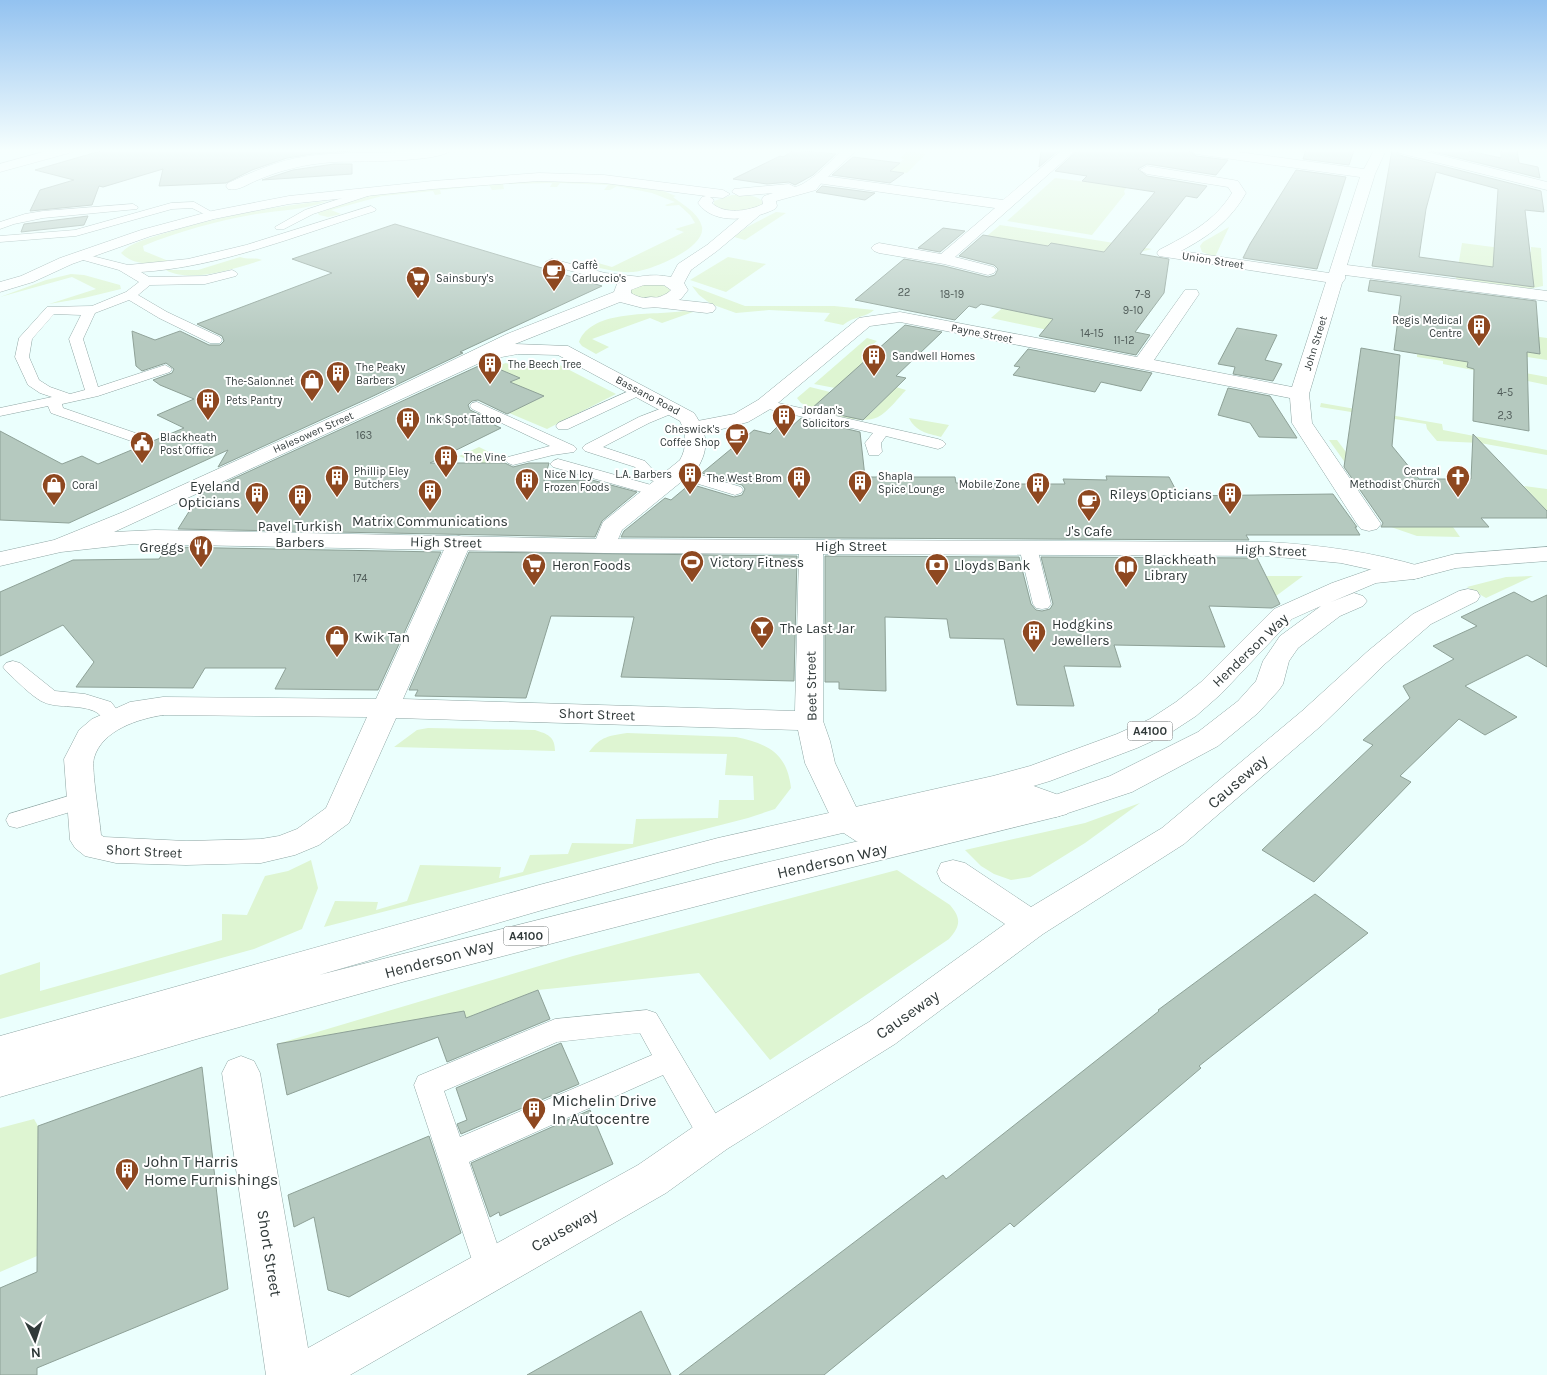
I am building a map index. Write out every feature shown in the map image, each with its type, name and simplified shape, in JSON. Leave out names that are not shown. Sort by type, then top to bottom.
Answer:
[{"type":"street","points":[[0,287],[27,279],[73,259],[146,233],[216,214]]},
{"type":"street","points":[[715,214],[720,223],[720,240]]},
{"type":"street","points":[[562,350],[566,332],[573,326],[646,302],[672,298],[678,287],[684,267],[712,248],[752,214]]},
{"type":"street","points":[[944,259],[995,214]]},
{"type":"street","name":"Union Street","points":[[1225,214],[1208,230],[1165,253],[1338,274],[1547,296]]},
{"type":"street","name":"John Street","points":[[1356,214],[1300,394],[1302,423],[1369,524]]},
{"type":"street","points":[[879,248],[944,259],[988,270]]},
{"type":"street","points":[[0,278],[73,259]]},
{"type":"street","points":[[643,280],[691,261]]},
{"type":"street","points":[[622,293],[632,300],[707,308],[678,287],[661,280],[643,280]]},
{"type":"street","name":"Halesowen Street","points":[[0,559],[61,545],[140,513],[481,355],[513,338],[622,293],[628,284],[643,280]]},
{"type":"street","points":[[1142,364],[1191,294]]},
{"type":"street","name":"Payne Street","points":[[694,426],[722,423],[741,418],[765,404],[866,322],[876,319],[900,317],[1300,394]]},
{"type":"street","name":"Bassano Road","points":[[481,355],[518,349],[562,350],[672,408],[687,417],[694,426],[697,440],[696,453],[690,464],[611,527],[605,546]]},
{"type":"street","name":"High Street","points":[[61,545],[148,537],[605,546],[1309,550],[1385,563],[1414,572]]},
{"type":"street","name":"Short Street","points":[[459,543],[384,708],[338,815],[308,837],[284,847],[261,851],[186,853],[116,851],[96,848],[86,840],[79,759],[89,737],[115,720],[140,709],[163,706],[384,708],[809,721]]},
{"type":"street","name":"Beet Street","points":[[811,546],[809,721],[816,741],[820,763],[846,820]]},
{"type":"street","name":"A4100","points":[[1414,572],[1455,561],[1547,554]]},
{"type":"street","name":"Henderson Way","points":[[0,1080],[209,1019],[415,964],[756,878],[1056,806],[1122,784],[1208,739],[1248,707],[1270,684],[1276,661],[1289,642],[1331,611],[1367,596],[1414,572]]},
{"type":"street","name":"Henderson Way","points":[[0,1052],[539,898],[718,850],[1030,776],[1127,741],[1160,726],[1186,709],[1211,688],[1283,614],[1372,576],[1414,572]]},
{"type":"street","name":"Causeway","points":[[305,1375],[652,1179],[713,1136],[882,1033],[1031,924],[1173,836],[1312,718],[1377,657],[1422,619],[1468,596]]},
{"type":"street","name":"Henderson Way","points":[[846,820],[867,833],[1031,796],[1056,806]]},
{"type":"street","points":[[953,872],[1031,924]]},
{"type":"street","name":"Short Street","points":[[240,1073],[289,1375]]},
{"type":"lane","points":[[0,226],[10,220],[54,214]]},
{"type":"lane","points":[[0,239],[20,243],[76,233],[142,214]]},
{"type":"lane","points":[[234,251],[305,214]]},
{"type":"lane","points":[[73,259],[126,269],[176,265],[234,251],[354,214]]},
{"type":"lane","points":[[38,248],[68,238],[76,233]]},
{"type":"lane","points":[[552,262],[605,276],[643,280]]},
{"type":"lane","points":[[126,269],[146,280],[205,280],[232,274]]},
{"type":"lane","points":[[605,276],[616,282],[622,293]]},
{"type":"lane","points":[[62,399],[33,382],[22,357],[26,338],[51,310],[90,310],[144,286],[146,280]]},
{"type":"lane","points":[[129,294],[163,315],[215,340]]},
{"type":"lane","points":[[90,310],[81,325],[76,339],[93,392]]},
{"type":"lane","points":[[0,412],[93,392],[165,369]]},
{"type":"lane","points":[[563,426],[640,390]]},
{"type":"lane","points":[[62,399],[56,410],[139,439]]},
{"type":"lane","points":[[765,404],[938,444]]},
{"type":"lane","points":[[477,406],[570,449]]},
{"type":"lane","points":[[590,448],[672,408]]},
{"type":"lane","points":[[874,452],[873,443],[882,432]]},
{"type":"lane","points":[[898,452],[896,444],[901,436]]},
{"type":"lane","points":[[513,460],[553,450],[590,448],[640,464],[648,473],[667,482]]},
{"type":"lane","points":[[558,464],[667,482],[735,490]]},
{"type":"lane","points":[[1028,547],[1042,604]]},
{"type":"lane","points":[[13,666],[48,697],[86,702],[104,707],[115,720]]},
{"type":"lane","points":[[17,820],[82,800]]},
{"type":"lane","points":[[490,1270],[428,1085],[556,1031],[647,1021],[713,1136]]},
{"type":"lane","points":[[452,1155],[669,1060]]},
{"type":"green space","points":[[238,214],[255,214],[184,231],[143,246],[144,251],[171,262],[138,262],[121,253],[140,241]]},
{"type":"green space","points":[[319,214],[340,214],[328,217]]},
{"type":"green space","points":[[695,214],[698,218],[702,227],[701,235],[695,243],[675,257],[652,268],[633,272],[591,266],[598,263],[612,267],[684,232],[675,229],[695,223],[690,215]]},
{"type":"green space","points":[[772,214],[784,214],[745,240],[734,237],[747,227]]},
{"type":"green space","points":[[1015,214],[1109,214],[1092,235],[1007,221]]},
{"type":"green space","points":[[1000,225],[1152,249],[1136,253],[1072,335],[991,318],[1016,296],[1115,254],[1051,243],[1048,246],[1006,239],[985,258],[969,251]]},
{"type":"green space","points":[[1229,227],[1215,257],[1202,252],[1200,246],[1203,242]]},
{"type":"green space","points":[[1462,243],[1531,252],[1531,247],[1541,248],[1543,286],[1529,289],[1456,279]]},
{"type":"green space","points":[[240,257],[262,260],[200,275],[176,274],[166,270],[198,270]]},
{"type":"green space","points":[[728,257],[766,264],[726,292],[690,280]]},
{"type":"green space","points":[[71,274],[84,275],[120,285],[121,289],[49,304],[96,289],[72,277],[0,297],[46,280]]},
{"type":"green space","points":[[660,284],[669,288],[671,293],[650,300],[629,295],[631,289],[638,285]]},
{"type":"green space","points":[[692,286],[745,306],[834,306],[874,310],[843,325],[824,321],[830,313],[769,310],[736,313],[711,304],[699,295]]},
{"type":"green space","points":[[693,312],[662,323],[650,318],[592,339],[609,347],[596,354],[582,346],[579,342],[586,331],[610,319],[641,314]]},
{"type":"green space","points":[[1511,333],[1547,338],[1547,360],[1514,355],[1514,350],[1540,354],[1539,340],[1511,336]]},
{"type":"green space","points":[[867,338],[877,341],[867,349],[876,351],[835,388],[814,384]]},
{"type":"green space","points":[[1417,354],[1468,362],[1468,367],[1514,375],[1514,371],[1547,377],[1547,385],[1443,364],[1443,361],[1417,357]]},
{"type":"green space","points":[[539,361],[552,361],[616,394],[547,429],[478,400],[525,405],[543,397],[510,382],[520,378],[494,367],[506,363],[521,369]]},
{"type":"green space","points":[[810,387],[830,392],[820,401],[870,414],[896,387],[906,390],[882,415],[860,420],[818,410],[801,403],[797,398]]},
{"type":"green space","points":[[1321,403],[1442,424],[1443,430],[1547,450],[1547,455],[1480,443],[1437,441],[1427,429],[1426,424],[1320,407]]},
{"type":"green space","points":[[909,418],[949,425],[941,437],[919,429]]},
{"type":"green space","points":[[1329,440],[1337,440],[1402,527],[1453,527],[1460,537],[1417,536],[1391,527]]},
{"type":"green space","points":[[479,447],[495,455],[486,482],[470,470],[473,462],[459,456]]},
{"type":"green space","points":[[1524,486],[1547,489],[1547,511]]},
{"type":"green space","points":[[1266,576],[1303,576],[1276,596]]},
{"type":"green space","points":[[1533,576],[1486,598],[1467,587],[1506,577]]},
{"type":"green space","points":[[428,728],[535,730],[550,736],[554,742],[555,751],[394,747],[417,730]]},
{"type":"green space","points":[[627,733],[736,737],[758,743],[774,752],[780,758],[789,776],[791,788],[775,809],[748,818],[324,927],[335,901],[378,902],[376,910],[407,901],[420,865],[501,867],[499,878],[523,872],[530,855],[568,854],[572,843],[633,844],[636,819],[718,818],[719,800],[754,800],[753,776],[725,775],[727,754],[589,752],[597,743],[606,738]]},
{"type":"green space","points":[[1140,803],[1085,843],[1030,877],[1011,880],[994,874],[981,866],[965,850],[1085,823]]},
{"type":"green space","points":[[311,860],[318,888],[302,929],[254,949],[0,1019],[0,975],[40,962],[40,991],[222,940],[222,914],[247,915],[265,876],[288,871]]},
{"type":"green space","points":[[897,870],[950,905],[958,918],[953,934],[949,939],[770,1060],[699,973],[538,990],[461,1020],[458,1013],[277,1044],[573,956]]},
{"type":"green space","points":[[34,1119],[38,1126],[37,1256],[0,1272],[0,1128]]},
{"type":"building","points":[[1136,214],[1172,214],[1140,254],[1169,259],[1164,293],[1135,332],[1150,335],[1136,355],[1039,336],[1053,319],[981,304],[976,308],[969,306],[955,320],[855,300],[904,259],[944,266],[988,277],[995,275],[998,269],[994,265],[959,256],[983,235],[1048,246],[1051,243],[1104,252]]},
{"type":"building","points":[[1269,214],[1334,214],[1317,269],[1243,258]]},
{"type":"building","points":[[1381,214],[1425,214],[1419,257],[1493,267],[1496,214],[1525,214],[1534,287],[1372,266]]},
{"type":"building","points":[[88,216],[84,225],[21,232],[24,224]]},
{"type":"building","points":[[395,224],[602,286],[460,352],[463,353],[369,398],[218,467],[228,450],[69,523],[0,520],[0,431],[62,464],[82,456],[98,464],[184,428],[157,415],[194,399],[160,385],[153,380],[172,373],[174,369],[166,363],[142,371],[136,366],[132,331],[155,340],[180,331],[209,345],[220,345],[224,341],[222,336],[197,324],[332,273],[292,259]]},
{"type":"building","points":[[943,228],[965,231],[940,252],[918,248]]},
{"type":"building","points":[[1370,280],[1536,301],[1540,354],[1527,352],[1529,431],[1473,421],[1474,369],[1467,367],[1468,362],[1394,350],[1401,296],[1368,291]]},
{"type":"building","name":"Sandwell Homes","points":[[905,325],[942,332],[896,376],[906,378],[863,420],[811,409]]},
{"type":"building","points":[[1237,328],[1277,335],[1265,360],[1282,364],[1273,381],[1233,374],[1235,367],[1218,364]]},
{"type":"building","points":[[1361,348],[1400,355],[1392,446],[1419,479],[1471,479],[1473,434],[1547,511],[1547,518],[1481,518],[1489,527],[1381,527],[1383,523],[1344,467]]},
{"type":"building","points":[[1028,349],[1152,373],[1141,391],[1101,382],[1095,392],[1013,375],[1020,367],[1014,366]]},
{"type":"building","points":[[485,363],[520,378],[510,382],[544,396],[507,414],[478,400],[472,401],[468,405],[470,410],[492,420],[488,422],[501,428],[430,463],[505,463],[513,467],[529,463],[549,463],[544,481],[592,480],[637,492],[602,521],[595,537],[178,529],[200,494]]},
{"type":"building","points":[[1228,388],[1270,396],[1297,438],[1259,437],[1250,423],[1218,415]]},
{"type":"building","points":[[801,418],[860,432],[865,477],[955,477],[956,483],[1065,484],[1063,479],[1107,480],[1106,476],[1169,477],[1179,496],[1333,494],[1357,527],[1355,527],[1360,535],[1246,535],[1249,540],[621,537],[624,531],[665,498],[671,500],[690,484],[734,497],[742,495],[745,489],[742,485],[702,473],[754,430],[770,434],[779,425],[790,428]]},
{"type":"building","points":[[167,547],[441,552],[378,690],[275,689],[286,668],[205,668],[193,688],[76,687],[94,662],[63,625],[0,656],[0,592],[73,560],[159,559]]},
{"type":"building","points":[[469,552],[797,556],[794,681],[621,677],[634,617],[551,616],[526,698],[415,696],[418,690],[409,690]]},
{"type":"building","points":[[825,556],[1019,557],[1031,604],[1036,610],[1042,611],[1050,609],[1053,604],[1041,557],[1257,558],[1280,604],[1272,608],[1209,606],[1225,647],[1114,645],[1121,667],[1064,666],[1074,706],[1017,705],[1004,639],[950,638],[947,619],[885,617],[886,691],[839,689],[839,682],[825,682]]},
{"type":"building","points":[[1514,592],[1532,602],[1547,595],[1547,667],[1527,655],[1465,686],[1517,717],[1485,735],[1459,719],[1400,776],[1411,782],[1314,882],[1262,850],[1373,745],[1363,740],[1410,698],[1403,686],[1454,659],[1433,646],[1477,626],[1461,617]]},
{"type":"building","points":[[1315,894],[1368,933],[1199,1066],[1201,1068],[1014,1227],[1010,1223],[824,1375],[679,1375],[943,1175],[946,1179],[1158,1010]]},
{"type":"building","points":[[538,990],[550,1019],[447,1062],[438,1037],[287,1095],[277,1044],[464,1011],[466,1018]]},
{"type":"building","points":[[561,1043],[579,1084],[461,1134],[457,1124],[467,1120],[456,1088]]},
{"type":"building","name":"John T Harris Home Furnishings","points":[[202,1067],[228,1289],[37,1368],[37,1375],[0,1375],[0,1288],[37,1272],[38,1126]]},
{"type":"building","points":[[590,1110],[613,1164],[500,1216],[499,1212],[490,1217],[471,1163]]},
{"type":"building","points":[[429,1136],[461,1233],[349,1297],[328,1290],[314,1217],[294,1227],[288,1195]]},
{"type":"building","points":[[641,1311],[671,1375],[527,1375]]},
{"type":"place","name":"Caffè Carluccio's","points":[[554,292]]},
{"type":"place","name":"Sainsbury's","points":[[418,299]]},
{"type":"place","name":"Regis Medical Centre","points":[[1479,347]]},
{"type":"place","name":"Sandwell Homes","points":[[874,377]]},
{"type":"place","name":"The Beech Tree","points":[[490,385]]},
{"type":"place","name":"The Peaky Barbers","points":[[338,394]]},
{"type":"place","name":"The-Salon.net","points":[[312,402]]},
{"type":"place","name":"Pets Pantry","points":[[208,421]]},
{"type":"place","name":"Jordan's Solicitors","points":[[784,437]]},
{"type":"place","name":"Ink Spot Tattoo","points":[[408,440]]},
{"type":"place","name":"Cheswick's Coffee Shop","points":[[737,456]]},
{"type":"place","name":"Blackheath Post Office","points":[[142,464]]},
{"type":"place","name":"The Vine","points":[[446,478]]},
{"type":"place","name":"L.A. Barbers","points":[[690,495]]},
{"type":"place","name":"Phillip Eley Butchers","points":[[337,498]]},
{"type":"place","name":"Central Methodist Church","points":[[1458,498]]},
{"type":"place","name":"The West Brom","points":[[799,499]]},
{"type":"place","name":"Nice N Icy Frozen Foods","points":[[527,501]]},
{"type":"place","name":"Shapla Spice Lounge","points":[[860,503]]},
{"type":"place","name":"Mobile Zone","points":[[1038,505]]},
{"type":"place","name":"Coral","points":[[54,506]]},
{"type":"place","name":"Matrix Communications","points":[[430,512]]},
{"type":"place","name":"Eyeland Opticians","points":[[257,515]]},
{"type":"place","name":"Rileys Opticians","points":[[1230,515]]},
{"type":"place","name":"Pavel Turkish Barbers","points":[[300,517]]},
{"type":"place","name":"J's Cafe","points":[[1089,522]]},
{"type":"place","name":"Greggs","points":[[201,568]]},
{"type":"place","name":"Victory Fitness","points":[[692,583]]},
{"type":"place","name":"Heron Foods","points":[[534,586]]},
{"type":"place","name":"Lloyds Bank","points":[[937,586]]},
{"type":"place","name":"Blackheath Library","points":[[1126,588]]},
{"type":"place","name":"The Last Jar","points":[[762,649]]},
{"type":"place","name":"Hodgkins Jewellers","points":[[1034,653]]},
{"type":"place","name":"Kwik Tan","points":[[337,658]]},
{"type":"place","name":"Michelin Drive In Autocentre","points":[[534,1130]]},
{"type":"place","name":"John T Harris Home Furnishings","points":[[127,1191]]}]
